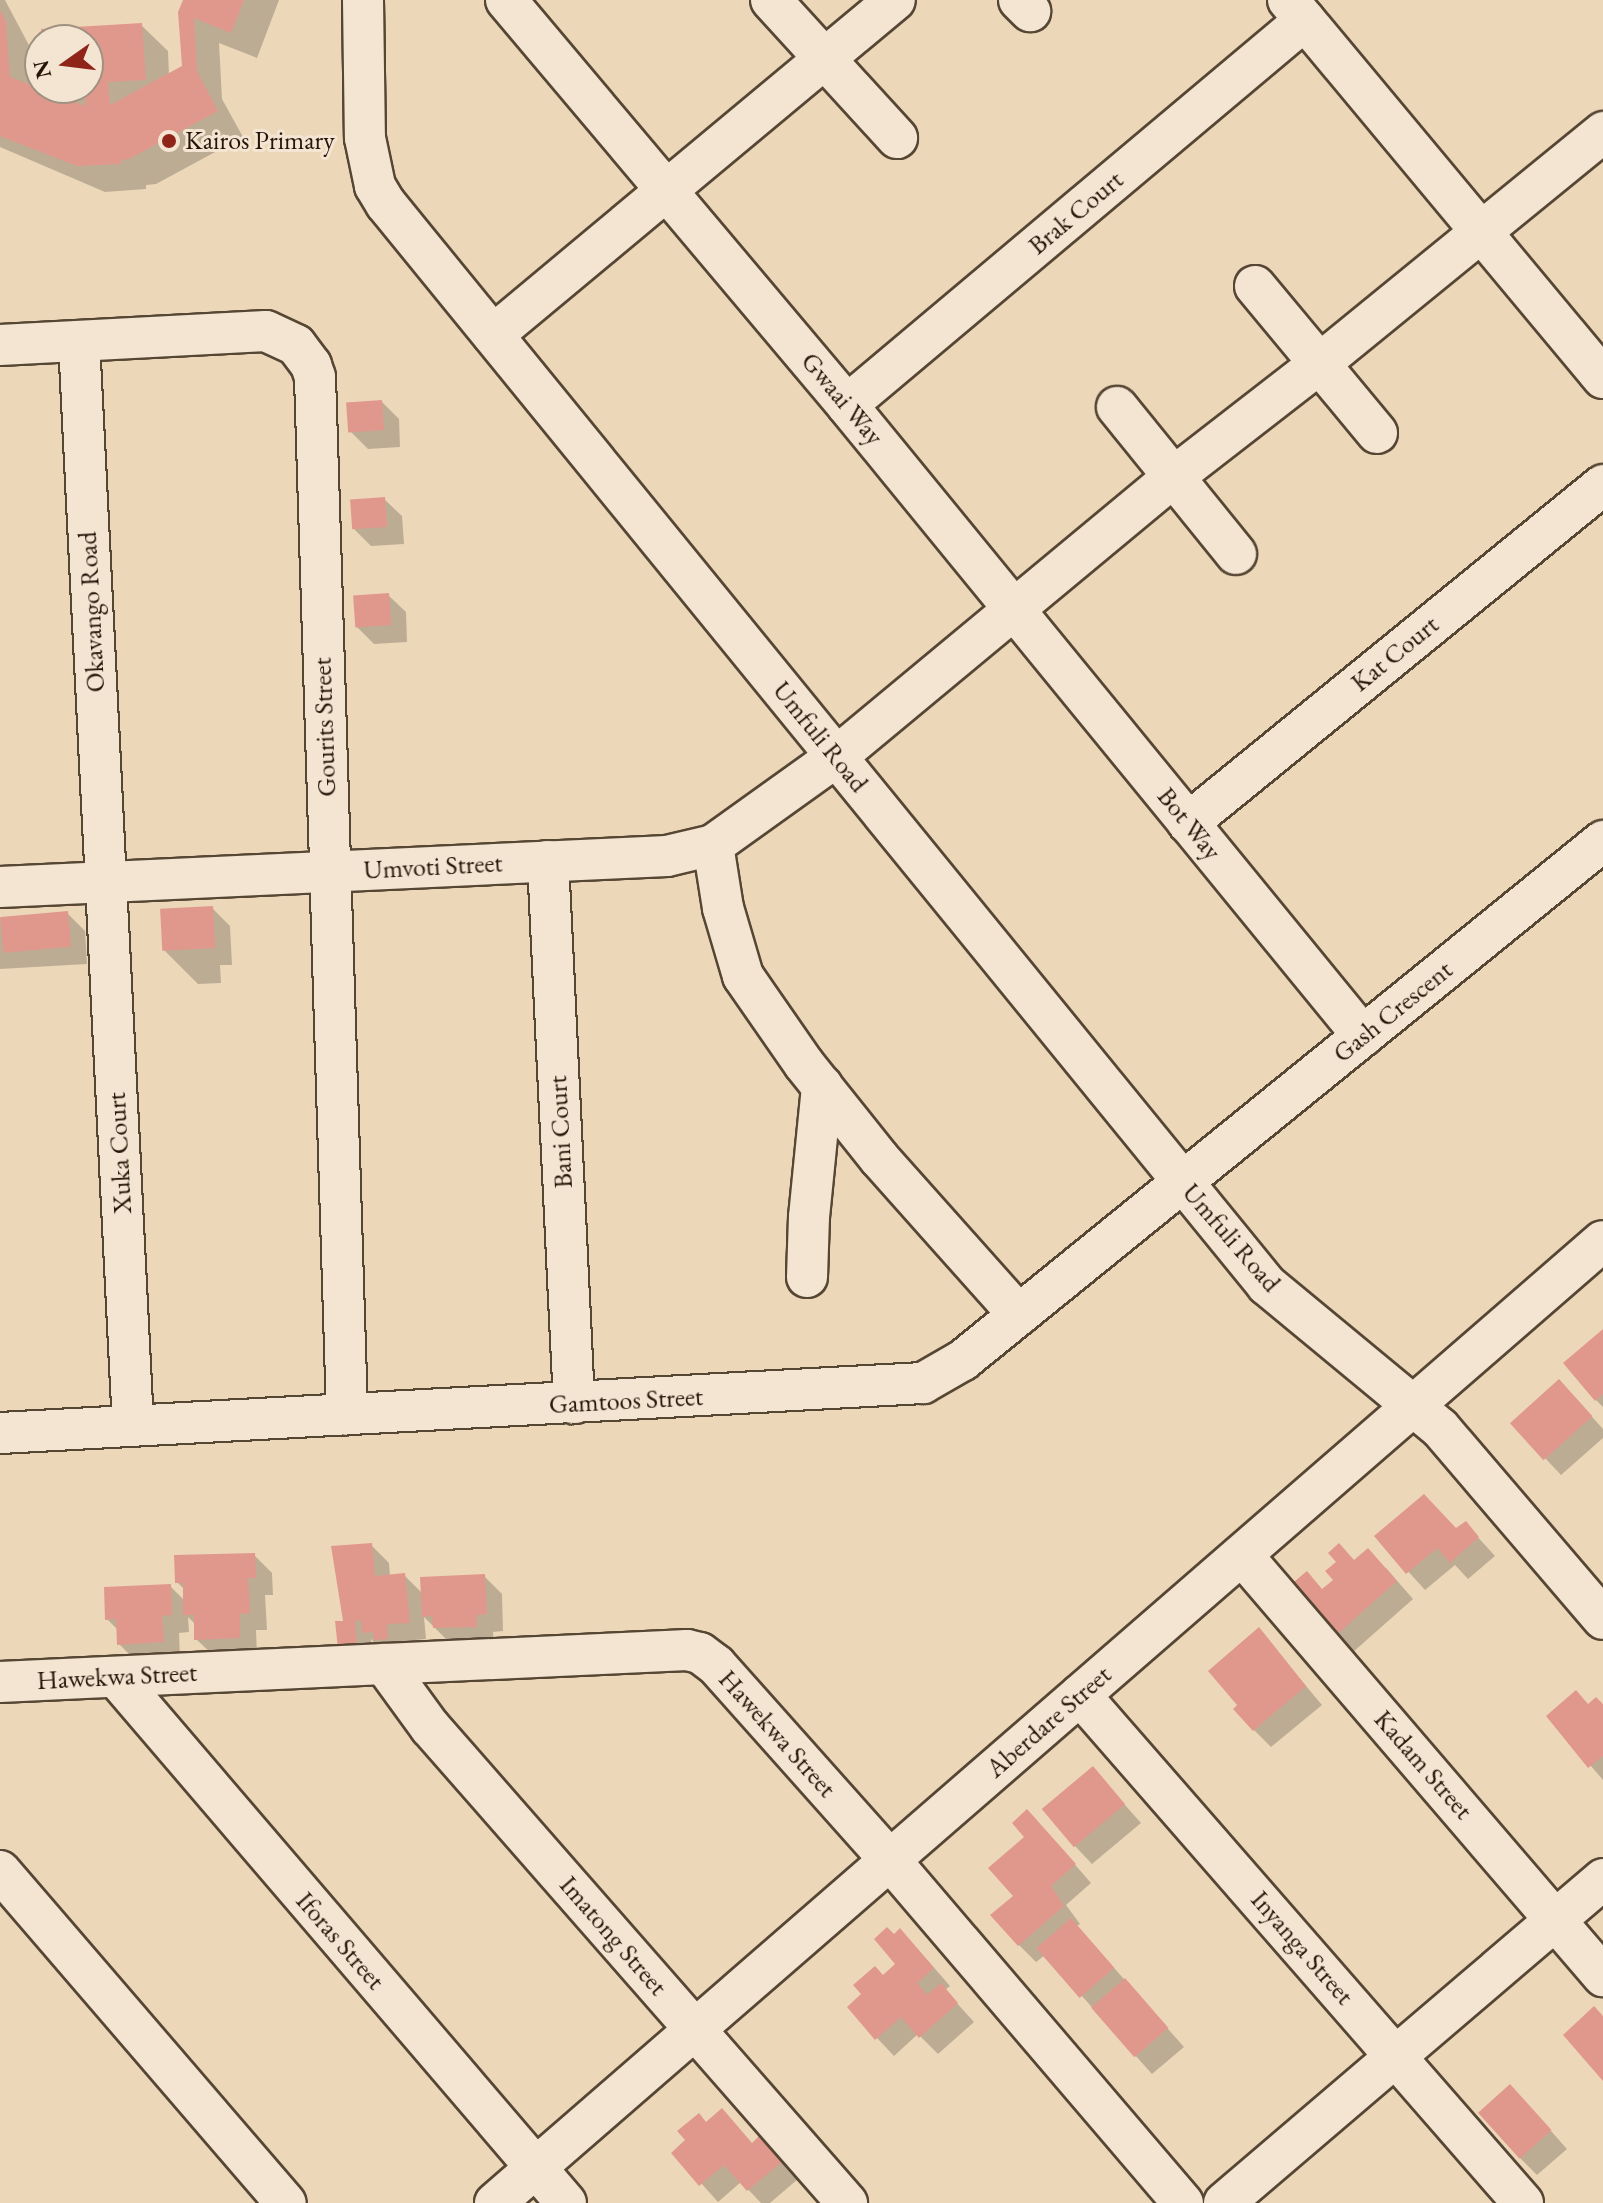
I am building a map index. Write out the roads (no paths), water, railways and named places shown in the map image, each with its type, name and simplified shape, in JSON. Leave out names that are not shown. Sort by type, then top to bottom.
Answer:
[{"type":"street","name":"Umfuli Road","points":[[363,0],[365,138],[375,186],[386,204],[1267,1285],[1440,1428],[1603,1619]]},
{"type":"street","name":"Gwaai Way","points":[[506,0],[667,188],[1015,611]]},
{"type":"street","points":[[771,0],[897,138]]},
{"type":"street","points":[[493,335],[895,0]]},
{"type":"street","points":[[1297,10],[1603,378]]},
{"type":"street","name":"Brak Court","points":[[847,405],[1297,10]]},
{"type":"street","points":[[836,757],[1176,475],[1319,364],[1603,132]]},
{"type":"street","points":[[1255,286],[1377,433]]},
{"type":"street","name":"Gourits Street","points":[[0,345],[266,331],[296,345],[311,365],[315,377],[347,1415]]},
{"type":"street","name":"Okavango Road","points":[[79,341],[106,882]]},
{"type":"street","points":[[1117,407],[1176,475],[1236,554]]},
{"type":"street","name":"Kat Court","points":[[1188,823],[1603,485]]},
{"type":"street","name":"Bot Way","points":[[1015,611],[1363,1036]]},
{"type":"street","name":"Umvoti Street","points":[[0,887],[667,856],[713,845],[733,835],[836,757]]},
{"type":"street","name":"Gash Crescent","points":[[1183,1182],[1603,841]]},
{"type":"street","points":[[713,845],[723,908],[743,976],[822,1086],[879,1158],[1019,1315]]},
{"type":"street","name":"Bani Court","points":[[548,861],[574,1403]]},
{"type":"street","name":"Xuka Court","points":[[106,882],[133,1425]]},
{"type":"street","points":[[807,1277],[809,1217],[822,1086]]},
{"type":"street","name":"Gamtoos Street","points":[[0,1433],[923,1383],[963,1360],[1183,1182]]},
{"type":"street","name":"Aberdare Street","points":[[495,2203],[1412,1406],[1600,1250]]},
{"type":"street","name":"Kadam Street","points":[[1242,1555],[1603,1976]]},
{"type":"street","name":"Hawekwa Street","points":[[0,1682],[687,1650],[700,1653],[716,1665],[890,1860],[1183,2203]]},
{"type":"street","name":"Imatong Street","points":[[384,1664],[430,1727],[847,2203]]},
{"type":"street","name":"Iforas Street","points":[[116,1677],[566,2203]]},
{"type":"street","name":"Inyanga Street","points":[[1080,1695],[1523,2203]]},
{"type":"street","points":[[0,1871],[286,2203]]},
{"type":"street","points":[[1224,2203],[1603,1879]]},
{"type":"place","name":"Kairos Primary","points":[[169,141]]}]
